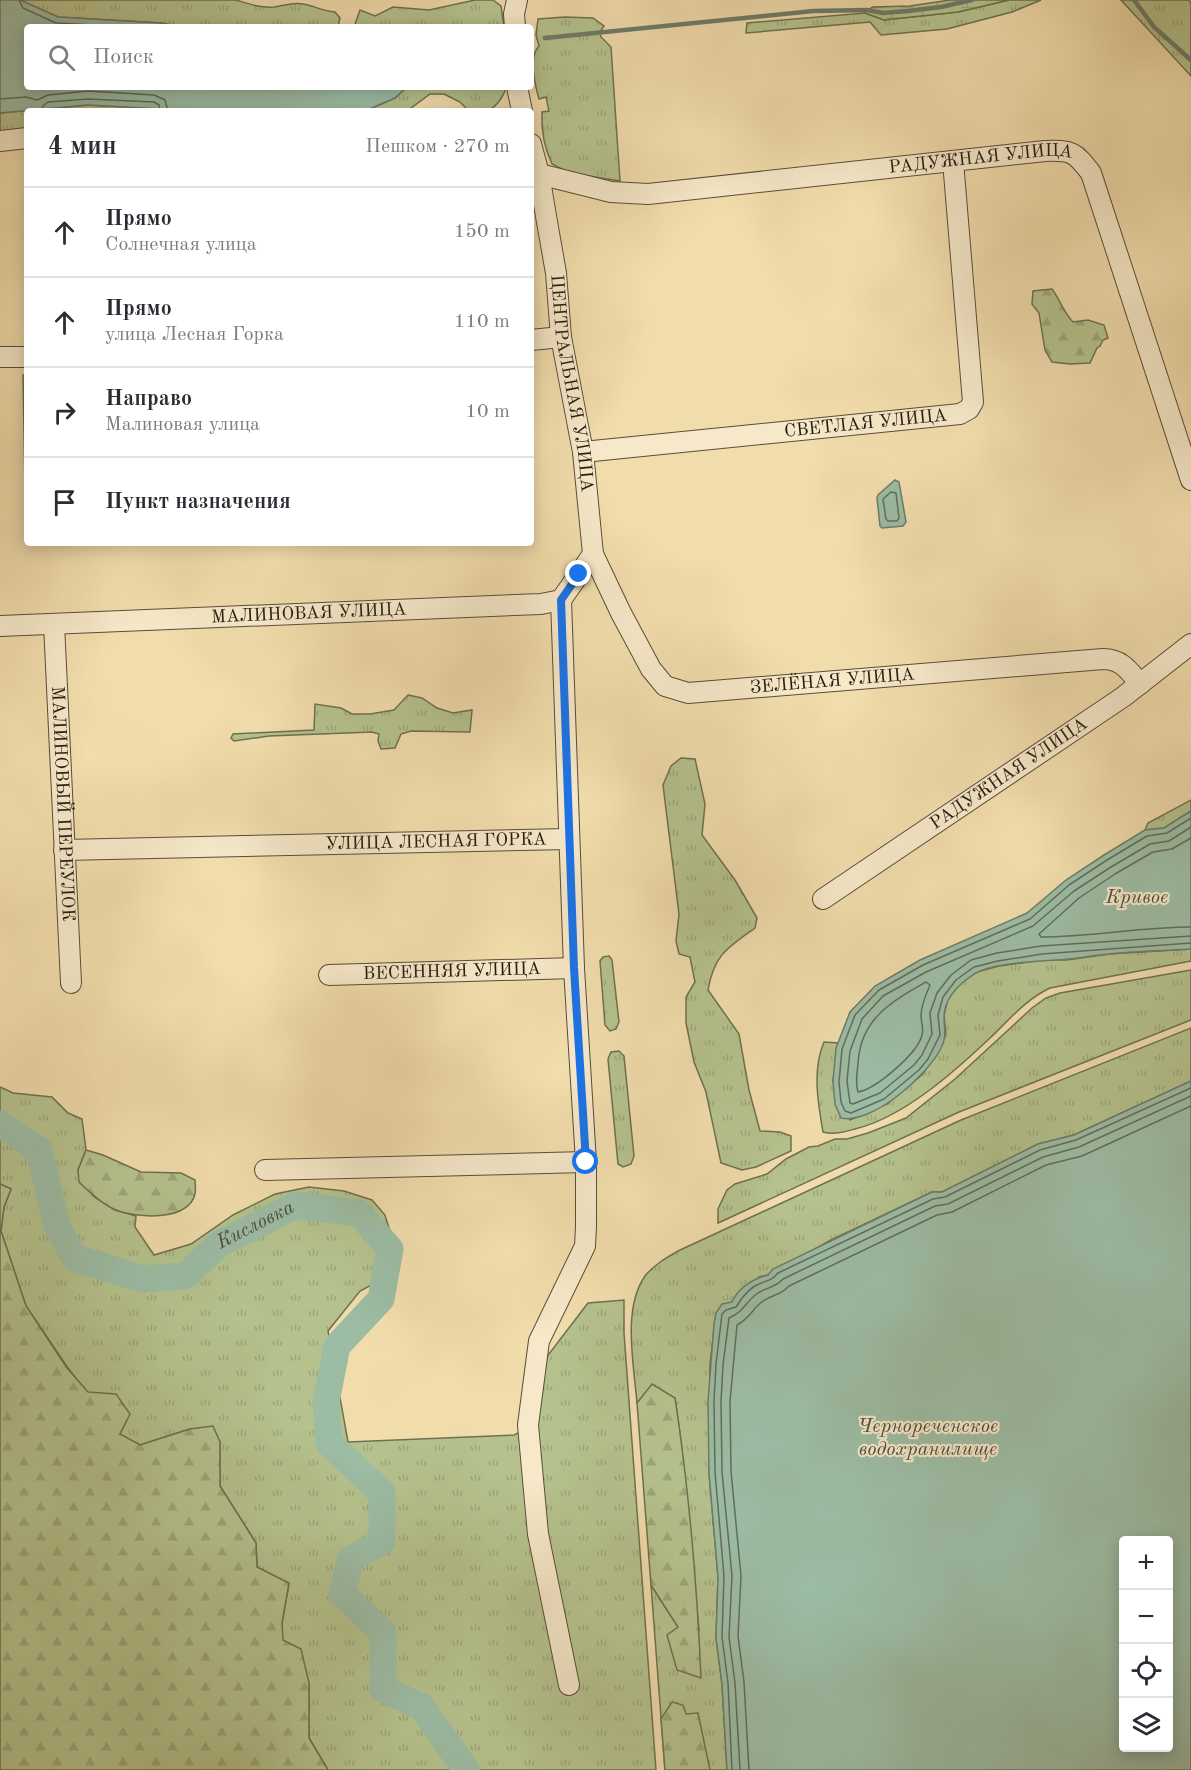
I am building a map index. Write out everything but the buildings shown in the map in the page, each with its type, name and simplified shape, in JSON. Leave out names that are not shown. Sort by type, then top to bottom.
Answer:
[{"type":"street","points":[[514,24],[518,0]]},
{"type":"street","points":[[518,90],[521,108]]},
{"type":"street","points":[[0,141],[24,138]]},
{"type":"street","name":"РАДУЖНАЯ УЛИЦА","points":[[539,174],[611,192],[648,194],[1068,150],[1079,157],[1091,173],[1191,480]]},
{"type":"street","name":"ЦЕНТРАЛЬНАЯ УЛИЦА","points":[[534,155],[556,273],[561,337],[583,452],[593,554]]},
{"type":"street","name":"СВЕТЛАЯ УЛИЦА","points":[[583,452],[960,414],[969,409],[973,402],[953,161]]},
{"type":"street","points":[[534,340],[561,337]]},
{"type":"street","points":[[0,357],[24,357]]},
{"type":"street","points":[[561,600],[593,554]]},
{"type":"street","name":"ЗЕЛЁНАЯ УЛИЦА","points":[[593,554],[651,669],[665,686],[676,691],[688,693],[1103,659],[1114,659],[1123,663],[1140,684]]},
{"type":"street","name":"МАЛИНОВАЯ УЛИЦА","points":[[0,626],[541,604],[561,600]]},
{"type":"street","name":"УЛИЦА ЛЕСНАЯ ГОРКА","points":[[64,850],[569,839],[561,600]]},
{"type":"street","name":"МАЛИНОВЫЙ ПЕРЕУЛОК","points":[[54,624],[71,983]]},
{"type":"street","name":"РАДУЖНАЯ УЛИЦА","points":[[823,899],[1140,684],[1191,644]]},
{"type":"street","points":[[569,839],[586,1162],[585,1246],[539,1341],[528,1425],[538,1534],[569,1684]]},
{"type":"street","name":"ВЕСЕННЯЯ УЛИЦА","points":[[328,975],[574,968]]},
{"type":"street","points":[[265,1170],[586,1162]]},
{"type":"green space","points":[[20,0],[236,0],[269,7],[307,5],[335,12],[340,18],[339,24],[166,24],[58,17]]},
{"type":"green space","points":[[475,0],[493,0],[501,6],[504,24],[355,24],[360,10],[375,16],[393,7],[429,10]]},
{"type":"green space","points":[[950,0],[1009,0],[958,12],[884,20],[865,13],[873,7],[910,6]]},
{"type":"green space","points":[[1009,0],[1041,0],[1012,12],[947,29],[881,35],[870,22],[746,33],[747,23],[865,13],[884,20],[958,12]]},
{"type":"green space","points":[[1121,0],[1189,0],[1191,3],[1191,76]]},
{"type":"green space","points":[[593,18],[604,26],[600,32],[601,37],[611,47],[620,181],[570,173],[552,164],[543,133],[542,112],[549,111],[546,97],[539,99],[534,76],[534,57],[539,46],[536,35],[538,19]]},
{"type":"green space","points":[[404,90],[505,90],[493,108],[466,108],[460,102],[444,94],[430,94],[411,108],[372,108],[395,98]]},
{"type":"green space","points":[[88,105],[150,108],[55,108]]},
{"type":"green space","points":[[24,111],[24,129],[0,131],[0,113]]},
{"type":"green space","points":[[1052,289],[1073,322],[1088,320],[1104,325],[1108,338],[1103,340],[1097,348],[1090,363],[1052,362],[1045,350],[1039,313],[1032,304],[1033,291]]},
{"type":"green space","points":[[23,375],[24,375],[24,431]]},
{"type":"green space","points":[[408,695],[422,698],[437,708],[453,713],[472,710],[470,732],[411,731],[401,734],[395,748],[381,749],[378,741],[379,734],[372,732],[269,736],[234,741],[231,738],[233,734],[314,730],[315,704],[341,708],[352,714],[370,714],[394,710]]},
{"type":"green space","points":[[681,758],[695,759],[705,804],[702,835],[735,880],[757,918],[755,928],[729,947],[718,960],[708,990],[739,1034],[749,1090],[760,1131],[780,1132],[791,1136],[791,1151],[756,1167],[742,1170],[721,1163],[706,1092],[694,1062],[686,1023],[686,997],[695,982],[690,957],[679,954],[676,941],[679,914],[663,785],[671,766]]},
{"type":"green space","points":[[1191,800],[1191,811],[1164,828],[1145,830],[1148,823]]},
{"type":"green space","points":[[1191,949],[1191,961],[1050,988],[1025,1004],[961,1065],[910,1104],[873,1123],[855,1129],[835,1133],[823,1132],[817,1075],[824,1042],[838,1043],[833,1081],[850,1120],[887,1104],[923,1074],[946,1035],[944,1015],[948,999],[960,984],[977,972],[999,966],[1043,960]]},
{"type":"green space","points":[[609,956],[612,960],[619,1022],[616,1029],[610,1031],[605,1025],[600,961],[603,957]]},
{"type":"green space","points":[[1191,970],[1191,1020],[959,1112],[718,1223],[718,1209],[727,1190],[735,1184],[767,1174],[786,1159],[809,1147],[868,1133],[906,1118],[955,1079],[1032,1008],[1046,998],[1060,993]]},
{"type":"green space","points":[[1191,1028],[1191,1081],[1074,1135],[1038,1144],[942,1192],[932,1192],[831,1240],[768,1275],[759,1277],[732,1302],[716,1313],[710,1364],[709,1473],[718,1577],[716,1638],[722,1684],[727,1770],[665,1770],[651,1585],[678,1627],[699,1630],[675,1398],[637,1403],[632,1355],[632,1321],[638,1289],[645,1276],[656,1265],[678,1251],[961,1120]]},
{"type":"green space","points":[[619,1051],[624,1056],[634,1156],[631,1164],[623,1167],[618,1164],[608,1059],[611,1052]]},
{"type":"green space","points":[[0,1087],[13,1093],[52,1097],[68,1113],[82,1119],[86,1150],[78,1170],[93,1196],[115,1210],[136,1216],[135,1227],[154,1255],[191,1244],[233,1215],[275,1194],[309,1187],[344,1191],[372,1200],[385,1215],[394,1244],[380,1225],[363,1210],[341,1202],[307,1198],[279,1205],[215,1240],[183,1270],[168,1274],[135,1274],[72,1245],[60,1230],[62,1207],[56,1182],[42,1148],[33,1136],[4,1125],[0,1119]]},
{"type":"green space","points":[[0,1130],[33,1152],[51,1191],[51,1227],[61,1245],[78,1261],[143,1283],[186,1278],[226,1244],[251,1230],[292,1213],[306,1211],[338,1215],[364,1226],[376,1237],[384,1249],[379,1281],[360,1291],[328,1331],[348,1442],[514,1435],[533,1426],[542,1363],[588,1303],[624,1300],[624,1333],[656,1770],[328,1770],[309,1738],[309,1683],[282,1640],[282,1623],[289,1584],[257,1567],[256,1543],[220,1486],[220,1442],[190,1429],[140,1445],[119,1434],[68,1368],[26,1306],[1,1231],[4,1207],[11,1189],[0,1184]]},
{"type":"green space","points":[[86,1150],[141,1172],[181,1173],[195,1180],[195,1194],[183,1209],[160,1216],[136,1215],[116,1210],[96,1198],[79,1182],[78,1170]]},
{"type":"green space","points":[[0,1184],[11,1189],[4,1207],[1,1231],[26,1306],[67,1368],[88,1392],[116,1394],[130,1414],[120,1434],[140,1445],[190,1429],[213,1426],[220,1442],[220,1486],[256,1543],[257,1567],[289,1583],[282,1623],[283,1640],[301,1649],[309,1683],[309,1738],[328,1770],[0,1770]]},
{"type":"green space","points":[[652,1384],[675,1398],[692,1538],[701,1678],[677,1670],[667,1635],[678,1627],[651,1585],[637,1403]]},
{"type":"green space","points":[[672,1702],[683,1705],[686,1714],[698,1713],[710,1770],[665,1770],[661,1719]]},
{"type":"water","points":[[0,0],[20,0],[58,17],[166,24],[24,24],[24,90],[404,90],[395,98],[372,108],[143,108],[88,105],[24,108],[24,111],[0,113]]},
{"type":"water","points":[[895,480],[899,482],[906,522],[903,526],[882,528],[877,498]]},
{"type":"water","name":"Кривое","points":[[1191,811],[1191,949],[1119,953],[1020,963],[994,967],[974,974],[958,987],[950,998],[945,1010],[943,1044],[934,1059],[912,1084],[898,1096],[868,1114],[854,1118],[841,1118],[835,1104],[833,1081],[836,1048],[850,1012],[875,986],[920,960],[1027,913],[1066,880],[1104,855],[1145,830],[1164,828]]},
{"type":"water","name":"Чернореченское водохранилище","points":[[1191,1081],[1191,1770],[727,1770],[722,1684],[716,1638],[718,1577],[709,1473],[708,1401],[716,1313],[722,1304],[732,1302],[747,1284],[768,1275],[773,1269],[932,1192],[942,1192],[1038,1144],[1074,1135]]},
{"type":"waterway","points":[[545,38],[813,11],[867,10],[883,13],[908,11],[972,0]]},
{"type":"waterway","points":[[1134,0],[1154,27],[1191,60]]},
{"type":"waterway","name":"Кисловка","points":[[0,1124],[39,1150],[57,1227],[75,1258],[142,1279],[185,1276],[219,1244],[296,1205],[359,1213],[390,1249],[381,1299],[337,1346],[326,1402],[329,1443],[382,1493],[382,1542],[351,1559],[342,1593],[383,1633],[383,1689],[422,1707],[466,1770]]},
{"type":"route","points":[[579,574],[561,600],[574,968],[586,1162]]}]
